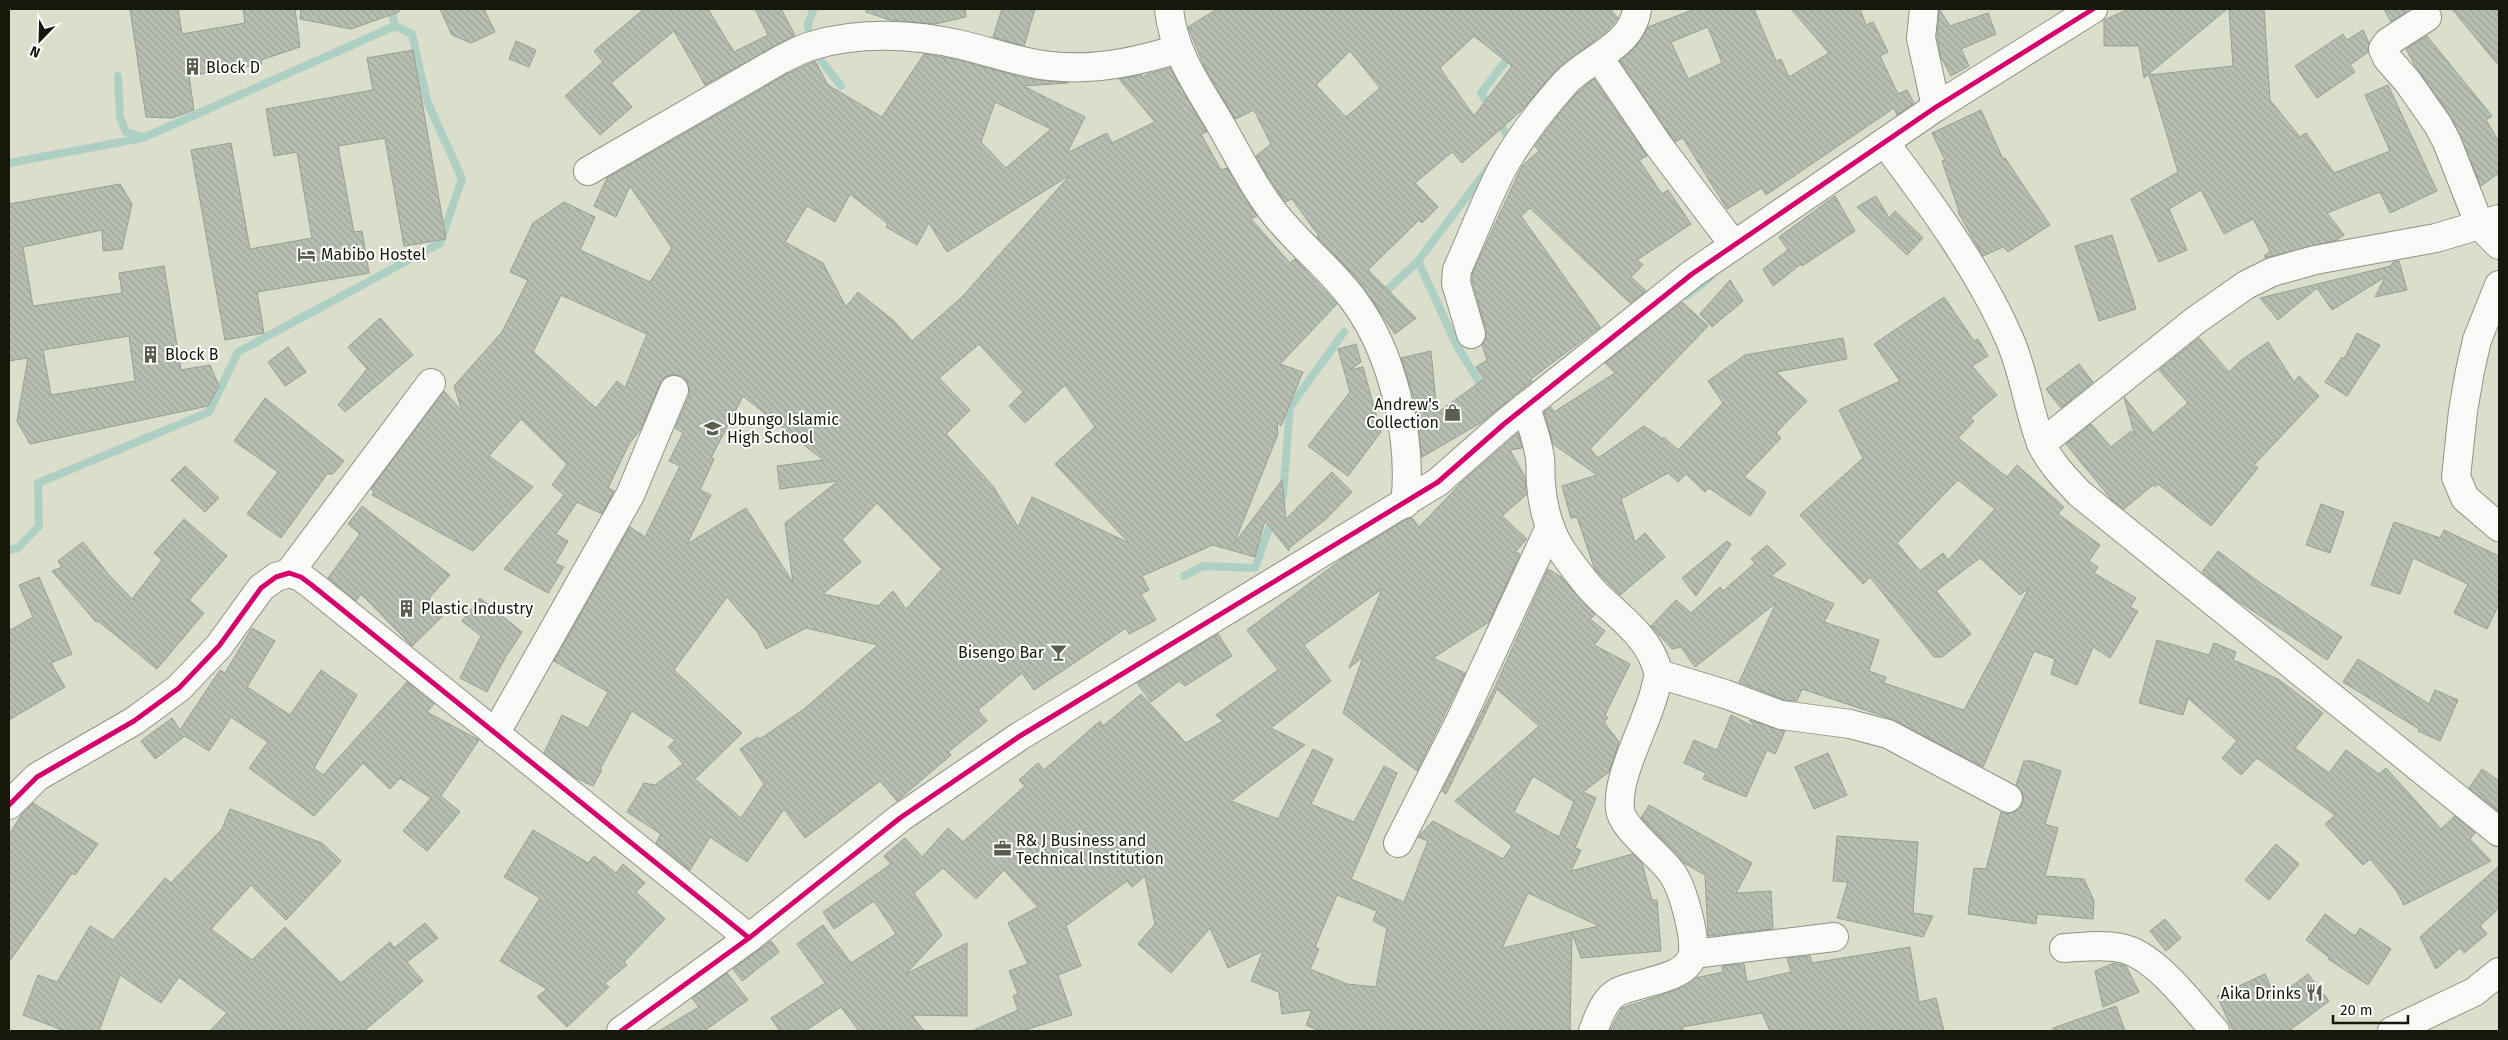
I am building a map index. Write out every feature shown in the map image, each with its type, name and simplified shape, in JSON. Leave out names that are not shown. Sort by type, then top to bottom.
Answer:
[{"type":"street","points":[[1170,9],[1177,49],[1190,77],[1271,209],[1356,303],[1384,354],[1395,394],[1404,441],[1408,482],[1405,504]]},
{"type":"street","points":[[1471,334],[1456,282],[1457,270],[1503,169],[1524,134],[1555,94],[1572,77],[1599,58],[1630,28],[1637,9]]},
{"type":"street","points":[[1924,9],[1921,38],[1936,107]]},
{"type":"street","points":[[621,1031],[749,938],[900,818],[1020,736],[1405,504],[1452,471],[1526,407],[1692,274],[1936,107],[2093,9]]},
{"type":"street","points":[[2426,17],[2388,42],[2384,49],[2387,58],[2408,82],[2442,134],[2490,222],[2499,245]]},
{"type":"street","points":[[588,171],[780,60],[810,46],[837,39],[871,36],[910,37],[960,44],[1024,62],[1053,66],[1122,64],[1177,49]]},
{"type":"street","points":[[1599,58],[1659,146],[1734,245]]},
{"type":"street","points":[[1885,143],[1923,193],[1989,299],[2009,338],[2026,385],[2042,444],[2063,477],[2080,494],[2499,832]]},
{"type":"street","points":[[2042,444],[2196,320],[2246,285],[2272,272],[2315,260],[2436,238],[2490,222]]},
{"type":"street","points":[[2499,285],[2478,340],[2470,371],[2462,418],[2456,477],[2465,498],[2499,527]]},
{"type":"street","points":[[289,573],[431,383]]},
{"type":"street","points":[[495,734],[630,495],[674,390]]},
{"type":"street","points":[[1526,407],[1536,437],[1544,509],[1550,527],[1565,556],[1576,570],[1593,590],[1636,631],[1650,650],[1659,674],[1652,700],[1622,786],[1619,811],[1634,832],[1673,873],[1685,906],[1691,933],[1693,954],[1689,962],[1661,980],[1624,988],[1611,996],[1601,1012],[1593,1031]]},
{"type":"street","points":[[1398,843],[1460,721],[1550,527]]},
{"type":"street","points":[[9,804],[37,776],[134,721],[179,688],[219,646],[261,588],[276,577],[289,573],[301,577],[314,586],[749,938]]},
{"type":"street","points":[[1659,674],[1725,694],[1781,715],[1830,720],[1888,734],[2008,798]]},
{"type":"street","points":[[1693,954],[1834,937]]},
{"type":"street","points":[[2064,948],[2101,945],[2136,953],[2156,968],[2215,1031]]},
{"type":"street","points":[[2392,1031],[2474,992],[2499,972]]},
{"type":"building","name":"Block D","points":[[130,9],[178,9],[182,34],[245,23],[243,9],[295,9],[300,47],[261,60],[262,64],[189,76],[194,110],[172,118],[146,117]]},
{"type":"building","points":[[301,9],[399,9],[399,12],[351,29],[300,19]]},
{"type":"building","points":[[440,9],[484,9],[495,32],[471,43],[452,35]]},
{"type":"building","points":[[644,9],[708,9],[734,52],[768,35],[755,9],[781,9],[795,35],[705,85],[674,31],[611,83],[632,107],[600,135],[565,96],[603,62],[594,51]]},
{"type":"building","points":[[867,9],[965,9],[966,17],[935,24],[890,20],[866,12]]},
{"type":"building","points":[[1002,9],[1035,9],[1024,46],[993,37]]},
{"type":"building","points":[[1217,9],[1610,9],[1618,18],[1607,31],[1554,72],[1522,110],[1462,163],[1452,152],[1415,183],[1438,207],[1422,223],[1419,220],[1368,270],[1416,318],[1395,334],[1358,280],[1317,237],[1319,236],[1292,199],[1285,202],[1268,177],[1256,156],[1271,144],[1254,110],[1235,119],[1205,68],[1188,27]],"holes":[[[1474,36],[1512,66],[1474,116],[1440,68]],[[1350,51],[1380,88],[1346,117],[1316,85]]]},
{"type":"building","points":[[1695,9],[1754,9],[1776,61],[1781,59],[1789,77],[1829,53],[1791,9],[1860,9],[1866,25],[1873,22],[1888,52],[1880,56],[1898,94],[1907,90],[1914,103],[1897,115],[1894,108],[1766,195],[1762,188],[1727,209],[1683,138],[1675,142],[1620,61],[1638,44],[1648,27]],"holes":[[[1708,27],[1722,63],[1688,79],[1671,42]]]},
{"type":"building","points":[[1939,9],[1950,26],[1988,13],[1996,34],[1961,49],[1969,66],[1951,76],[1941,57],[1937,36]]},
{"type":"building","points":[[2129,9],[2227,9],[2144,78],[2139,46],[2104,46],[2104,20]]},
{"type":"building","points":[[2229,9],[2264,9],[2270,100],[2300,137],[2306,133],[2334,173],[2390,151],[2365,95],[2388,85],[2437,191],[2390,213],[2380,192],[2327,213],[2344,235],[2337,240],[2266,258],[2264,256],[2270,251],[2253,219],[2224,234],[2201,190],[2169,209],[2187,250],[2159,262],[2131,199],[2178,172],[2149,75],[2233,66]]},
{"type":"building","points":[[2384,9],[2405,9],[2407,11],[2391,22]]},
{"type":"building","points":[[2452,9],[2499,9],[2499,66]]},
{"type":"building","points":[[2363,30],[2369,43],[2368,52],[2350,65],[2355,72],[2317,98],[2295,66],[2343,34],[2347,40]]},
{"type":"building","points":[[2427,36],[2492,116],[2486,120],[2499,142],[2499,173],[2481,186],[2452,118],[2416,67],[2406,49]]},
{"type":"building","points":[[516,41],[536,50],[529,67],[509,59]]},
{"type":"building","points":[[413,50],[446,239],[404,246],[385,138],[338,146],[354,232],[362,231],[369,273],[257,292],[264,333],[225,340],[191,150],[231,143],[250,249],[312,238],[297,152],[274,156],[266,109],[373,90],[367,58]]},
{"type":"building","points":[[924,54],[959,60],[1025,78],[1068,83],[1023,86],[1085,117],[1067,153],[1107,133],[1112,143],[1155,122],[1119,79],[1142,75],[1142,78],[1148,74],[1170,68],[1207,132],[1201,134],[1221,170],[1227,168],[1257,216],[1251,219],[1290,263],[1295,259],[1337,304],[1280,364],[1303,372],[1281,426],[1277,422],[1278,434],[1234,544],[1282,480],[1286,519],[1332,472],[1352,492],[1326,519],[1289,548],[1289,551],[1265,521],[1255,557],[1213,545],[1142,576],[1149,590],[1141,594],[1156,620],[1129,634],[1126,628],[1034,690],[1022,673],[978,710],[987,721],[948,752],[951,755],[897,801],[880,781],[805,838],[784,809],[747,862],[710,837],[690,870],[656,843],[661,834],[627,812],[644,783],[655,785],[683,764],[668,747],[675,740],[632,711],[600,769],[602,770],[593,786],[574,777],[544,753],[562,715],[588,728],[608,692],[554,661],[630,527],[645,537],[680,466],[669,461],[683,433],[675,428],[689,396],[686,380],[673,374],[665,377],[660,384],[641,429],[629,444],[608,488],[614,491],[602,514],[577,502],[556,534],[568,541],[555,563],[564,567],[548,593],[504,569],[564,495],[552,485],[567,464],[521,419],[489,456],[533,487],[473,551],[372,495],[374,492],[371,489],[444,391],[462,411],[454,386],[502,332],[528,280],[510,272],[533,223],[564,202],[595,217],[580,250],[650,282],[672,248],[630,186],[616,217],[594,206],[607,178],[787,74],[815,61],[828,85],[882,117]],"holes":[[[995,102],[1051,129],[1006,168],[981,142]],[[1070,175],[962,297],[912,341],[894,321],[858,292],[846,307],[823,263],[785,242],[807,206],[835,222],[850,194],[888,224],[886,227],[917,245],[929,223],[947,252]],[[561,295],[647,334],[625,388],[617,381],[596,408],[533,352]],[[979,344],[1023,392],[1009,406],[1025,423],[1065,385],[1095,427],[1055,464],[1129,543],[1032,497],[1018,527],[993,486],[946,434],[970,410],[939,378]],[[743,396],[823,460],[777,466],[780,489],[838,481],[785,523],[793,583],[746,508],[687,544],[711,495],[700,490],[714,459],[711,458]],[[877,503],[942,569],[906,609],[893,591],[878,606],[823,594],[861,562],[842,540]],[[727,597],[758,633],[766,649],[806,628],[878,645],[804,709],[760,739],[758,737],[740,749],[764,784],[741,818],[695,779],[742,733],[674,670]]]},
{"type":"building","points":[[1594,79],[1647,156],[1639,160],[1662,194],[1668,190],[1691,224],[1637,260],[1643,265],[1631,277],[1646,291],[1630,303],[1530,208],[1521,216],[1600,327],[1531,379],[1532,381],[1482,422],[1422,457],[1413,395],[1401,358],[1431,351],[1437,413],[1484,379],[1476,367],[1487,360],[1482,345],[1486,338],[1486,330],[1472,281],[1472,274],[1522,166],[1539,151],[1535,146],[1560,113],[1576,94]]},
{"type":"building","points":[[1981,110],[2003,159],[2005,158],[2050,225],[2008,252],[2003,247],[1983,256],[1958,212],[1942,161],[1945,160],[1932,133]]},
{"type":"building","name":"Block B","points":[[120,184],[132,204],[122,249],[103,251],[102,230],[23,247],[33,306],[122,293],[119,273],[164,266],[181,370],[210,365],[219,386],[208,406],[30,444],[17,421],[28,358],[9,361],[9,204]],"holes":[[[129,336],[135,381],[51,395],[43,350]]]},
{"type":"building","points":[[1835,196],[1855,231],[1802,266],[1801,264],[1773,286],[1763,269],[1788,250],[1779,237]]},
{"type":"building","points":[[1876,196],[1889,218],[1895,211],[1923,238],[1907,255],[1857,207]]},
{"type":"building","points":[[2112,235],[2136,309],[2099,321],[2075,246]]},
{"type":"building","points":[[2399,261],[2407,290],[2375,297],[2385,277],[2332,310],[2317,288],[2278,320],[2260,298],[2391,266],[2393,262]]},
{"type":"building","points":[[1730,280],[1743,301],[1712,327],[1700,314]]},
{"type":"building","points":[[1944,297],[1974,341],[1978,339],[1988,356],[1972,366],[1997,395],[1970,418],[1974,421],[1958,438],[2007,477],[2017,465],[2064,507],[2058,514],[2100,545],[2089,561],[2098,567],[2094,573],[2136,598],[2130,607],[2138,611],[2110,658],[2093,647],[2077,685],[2051,674],[2055,659],[2034,651],[1983,767],[1892,719],[1802,689],[1797,701],[1785,700],[1739,682],[1776,603],[1695,667],[1681,647],[1672,649],[1651,626],[1676,600],[1691,613],[1720,587],[1723,591],[1755,563],[1751,559],[1767,545],[1786,564],[1771,576],[1834,604],[1824,622],[1879,640],[1869,671],[1886,677],[1884,683],[1964,710],[2029,588],[2020,595],[1980,558],[1936,591],[1971,634],[1942,657],[1934,657],[1870,577],[1863,584],[1800,515],[1863,458],[1839,410],[1900,381],[1874,344]],"holes":[[[1958,480],[1995,509],[1948,560],[1943,553],[1920,571],[1897,543]]]},
{"type":"building","points":[[1682,302],[1708,326],[1590,449],[1598,458],[1644,426],[1663,439],[1664,437],[1678,450],[1723,403],[1708,381],[1745,355],[1843,338],[1847,359],[1776,372],[1807,401],[1776,433],[1781,438],[1744,477],[1766,492],[1750,516],[1709,488],[1705,492],[1686,474],[1678,482],[1668,473],[1621,499],[1635,542],[1645,533],[1665,557],[1620,595],[1595,570],[1577,517],[1571,518],[1562,486],[1597,475],[1553,444],[1544,412],[1551,407],[1554,412],[1615,373],[1605,363]]},
{"type":"building","points":[[380,318],[413,355],[345,412],[338,405],[367,369],[348,347]]},
{"type":"building","points":[[2357,333],[2380,345],[2347,396],[2325,382],[2342,357],[2344,359]]},
{"type":"building","points":[[2199,338],[2229,372],[2240,361],[2268,342],[2294,382],[2299,376],[2319,396],[2254,465],[2258,468],[2211,526],[2158,484],[2155,487],[2153,485],[2124,509],[2112,500],[2066,444],[2091,424],[2111,447],[2131,431],[2135,436],[2124,397],[2153,433],[2188,403],[2159,370]]},
{"type":"building","points":[[1356,344],[1361,362],[1350,370],[1363,367],[1381,432],[1348,476],[1308,446],[1350,392],[1338,349]]},
{"type":"building","points":[[288,347],[306,372],[285,386],[268,362]]},
{"type":"building","points":[[2079,364],[2093,382],[2061,408],[2046,389]]},
{"type":"building","points":[[265,398],[344,461],[333,474],[327,474],[281,538],[247,514],[278,472],[234,441]]},
{"type":"building","points":[[1518,433],[1522,448],[1510,450],[1525,477],[1526,495],[1502,516],[1527,539],[1515,552],[1520,554],[1489,622],[1433,658],[1465,673],[1417,771],[1343,713],[1363,657],[1349,668],[1382,589],[1304,645],[1331,681],[1271,728],[1305,745],[1231,801],[1278,819],[1313,749],[1333,759],[1311,804],[1354,822],[1384,766],[1397,773],[1351,879],[1404,902],[1428,841],[1418,837],[1433,821],[1503,859],[1512,846],[1455,801],[1539,726],[1497,689],[1446,794],[1442,791],[1495,687],[1548,569],[1561,577],[1595,615],[1590,619],[1605,631],[1594,645],[1630,664],[1605,715],[1608,718],[1604,722],[1619,742],[1609,772],[1583,792],[1596,798],[1575,848],[1581,850],[1571,871],[1633,854],[1642,863],[1652,900],[1657,900],[1661,951],[1581,958],[1572,932],[1570,1031],[1320,1031],[1306,1025],[1312,1010],[1282,1014],[1279,992],[1251,981],[1263,951],[1228,968],[1210,928],[1171,973],[1138,944],[1155,924],[1145,876],[1132,887],[1127,881],[1066,926],[1081,966],[1058,975],[1072,1015],[1022,1031],[972,1031],[1018,1010],[1013,996],[1018,994],[1009,971],[1028,964],[1008,923],[1038,907],[1004,870],[976,899],[943,868],[914,893],[942,935],[906,974],[967,943],[967,1016],[912,1015],[924,1031],[859,1031],[841,1007],[805,1031],[780,1031],[771,1018],[825,983],[797,944],[823,925],[851,963],[896,934],[874,901],[834,929],[823,912],[891,864],[884,856],[905,838],[922,857],[948,828],[963,842],[1025,786],[1019,780],[1038,763],[1044,770],[1100,721],[1103,726],[1141,694],[1186,743],[1223,721],[1216,715],[1278,670],[1247,630],[1346,556],[1407,519],[1412,518],[1419,527],[1463,481]],"holes":[[[1533,776],[1573,801],[1575,799],[1559,837],[1514,812]],[[1528,893],[1599,926],[1572,932],[1502,948]],[[1337,895],[1377,911],[1373,921],[1387,928],[1376,987],[1347,984],[1310,969],[1319,949],[1315,947]]]},
{"type":"building","points":[[185,466],[219,498],[205,512],[171,480]]},
{"type":"building","points":[[2321,504],[2344,512],[2330,553],[2306,545]]},
{"type":"building","points":[[362,506],[450,575],[429,598],[445,614],[412,646],[361,594],[356,601],[328,578],[360,534],[348,524]]},
{"type":"building","points":[[184,519],[227,556],[189,600],[204,613],[157,669],[98,621],[96,622],[52,571],[62,567],[58,561],[83,542],[109,575],[132,599],[162,560],[154,553]]},
{"type":"building","points":[[2394,522],[2440,538],[2444,530],[2499,556],[2499,604],[2487,629],[2454,613],[2468,584],[2413,558],[2400,594],[2371,585]]},
{"type":"building","points":[[1727,541],[1731,544],[1696,596],[1682,578]]},
{"type":"building","points":[[2218,551],[2259,582],[2342,637],[2327,660],[2235,599],[2202,572]]},
{"type":"building","points":[[39,577],[72,654],[51,663],[65,687],[9,720],[9,631],[33,617],[19,585]]},
{"type":"building","points":[[480,598],[522,632],[505,658],[487,692],[460,678],[481,636],[462,621]]},
{"type":"building","points":[[252,628],[275,641],[247,687],[290,715],[321,670],[357,695],[314,768],[323,775],[407,682],[434,704],[427,712],[479,740],[441,796],[460,812],[427,851],[403,831],[431,798],[400,778],[390,789],[363,763],[314,816],[249,768],[268,742],[231,717],[209,751],[185,736],[155,759],[141,741],[172,718],[180,730],[220,670],[225,673]]},
{"type":"building","points":[[1218,634],[1232,656],[1185,686],[1179,681],[1151,702],[1137,683]]},
{"type":"building","points":[[2157,640],[2209,655],[2214,643],[2236,652],[2233,660],[2278,679],[2323,713],[2295,748],[2329,773],[2346,750],[2379,774],[2386,768],[2441,829],[2455,816],[2475,833],[2470,839],[2491,861],[2404,905],[2396,890],[2370,859],[2363,865],[2325,824],[2335,815],[2257,758],[2241,775],[2222,758],[2237,741],[2188,698],[2183,715],[2139,703]]},
{"type":"building","points":[[2358,659],[2429,704],[2435,690],[2458,700],[2440,741],[2418,731],[2419,729],[2343,682]]},
{"type":"building","points":[[1731,715],[1756,728],[1749,720],[1785,731],[1775,754],[1767,750],[1746,797],[1703,779],[1706,773],[1684,763],[1694,740],[1717,750]]},
{"type":"building","points":[[1828,753],[1847,795],[1814,809],[1795,767]]},
{"type":"building","points":[[2024,761],[2032,761],[2061,771],[2045,824],[2058,828],[2045,876],[2084,879],[2094,901],[2093,919],[2037,914],[2036,924],[1968,914],[1974,868],[1986,869],[2001,812],[2007,814],[2016,811],[2022,805],[2024,797],[2016,785]]},
{"type":"building","points":[[2482,769],[2499,781],[2499,812],[2469,788]]},
{"type":"building","points":[[33,803],[98,844],[75,875],[72,873],[9,962],[9,835],[22,814]]},
{"type":"building","points":[[1649,805],[1752,863],[1736,893],[1771,891],[1773,929],[1708,936],[1705,875],[1684,863],[1641,818]]},
{"type":"building","points":[[230,809],[322,843],[341,861],[286,920],[251,885],[211,929],[252,960],[285,927],[341,983],[390,942],[394,948],[425,923],[438,938],[407,962],[423,981],[364,1031],[210,1031],[227,1013],[179,977],[161,1003],[120,975],[99,1031],[65,1031],[23,1015],[38,975],[57,982],[90,926],[113,940],[165,878],[171,883],[222,829]]},
{"type":"building","points":[[533,830],[588,863],[594,856],[616,873],[623,864],[645,883],[636,892],[665,919],[624,962],[627,965],[605,983],[609,987],[567,1027],[537,997],[547,989],[500,961],[540,898],[504,877]]},
{"type":"building","points":[[1837,836],[1918,842],[1913,913],[1933,916],[1923,937],[1837,918],[1848,882],[1833,881]]},
{"type":"building","points":[[2276,844],[2299,864],[2269,900],[2245,880]]},
{"type":"building","points":[[2499,866],[2499,908],[2480,926],[2487,934],[2464,953],[2460,948],[2436,969],[2420,937]]},
{"type":"building","points":[[2325,914],[2355,936],[2360,928],[2391,949],[2368,985],[2328,959],[2330,958],[2306,940]]},
{"type":"building","points":[[2165,919],[2181,938],[2166,951],[2150,931]]},
{"type":"building","points":[[771,941],[779,952],[742,981],[733,969]]},
{"type":"building","points":[[1910,947],[1919,1002],[1936,998],[1944,1031],[1770,1031],[1762,1013],[1682,1027],[1684,1031],[1610,1031],[1622,1008],[1676,990],[1695,978],[1723,972],[1722,966],[1744,964],[1747,982],[1791,972],[1787,958],[1810,956],[1812,963]]},
{"type":"building","points":[[2114,963],[2126,966],[2139,992],[2103,1007],[2095,971]]},
{"type":"building","points":[[727,973],[748,1000],[704,1031],[659,1031],[699,1007],[692,998]]},
{"type":"building","points":[[2265,974],[2276,998],[2308,974],[2329,1001],[2289,1031],[2233,1031],[2217,996]]},
{"type":"building","points":[[2116,1006],[2125,1031],[2053,1031],[2053,1028]]},
{"type":"waterway","points":[[9,550],[18,548],[39,526],[38,483],[209,412],[238,352],[440,243],[462,179],[427,101],[412,34],[395,26],[391,9]]},
{"type":"waterway","points":[[814,9],[808,23],[810,46],[841,86]]},
{"type":"waterway","points":[[9,163],[143,138],[395,26]]},
{"type":"waterway","points":[[1491,109],[1481,93],[1511,54]]},
{"type":"waterway","points":[[118,76],[120,117],[126,132],[141,137]]},
{"type":"waterway","points":[[1497,119],[1510,140],[1508,143]]},
{"type":"waterway","points":[[1484,390],[1457,346],[1418,261],[1490,166]]},
{"type":"waterway","points":[[1381,296],[1418,261]]},
{"type":"waterway","points":[[1686,296],[1711,277]]},
{"type":"waterway","points":[[1280,502],[1283,495],[1290,407],[1344,332]]},
{"type":"waterway","points":[[1184,576],[1203,566],[1255,568],[1273,517]]},
{"type":"cycle path","points":[[621,1031],[749,938],[900,818],[1020,736],[1438,482],[1504,424],[1692,274],[1936,107],[2093,9]]},
{"type":"cycle path","points":[[9,805],[37,777],[134,721],[179,688],[219,646],[261,588],[276,577],[289,573],[301,577],[313,586],[749,938]]},
{"type":"place","name":"Block D","points":[[192,67]]},
{"type":"place","name":"Mabibo Hostel","points":[[307,254]]},
{"type":"place","name":"Block B","points":[[151,354]]},
{"type":"place","name":"Andrew's Collection","points":[[1453,413]]},
{"type":"place","name":"Ubungo Islamic High School","points":[[713,428]]},
{"type":"place","name":"Plastic Industry","points":[[407,608]]},
{"type":"place","name":"Bisengo Bar","points":[[1058,652]]},
{"type":"place","name":"R& J Business and Technical Institution","points":[[1002,849]]},
{"type":"place","name":"Aika Drinks","points":[[2315,993]]}]
